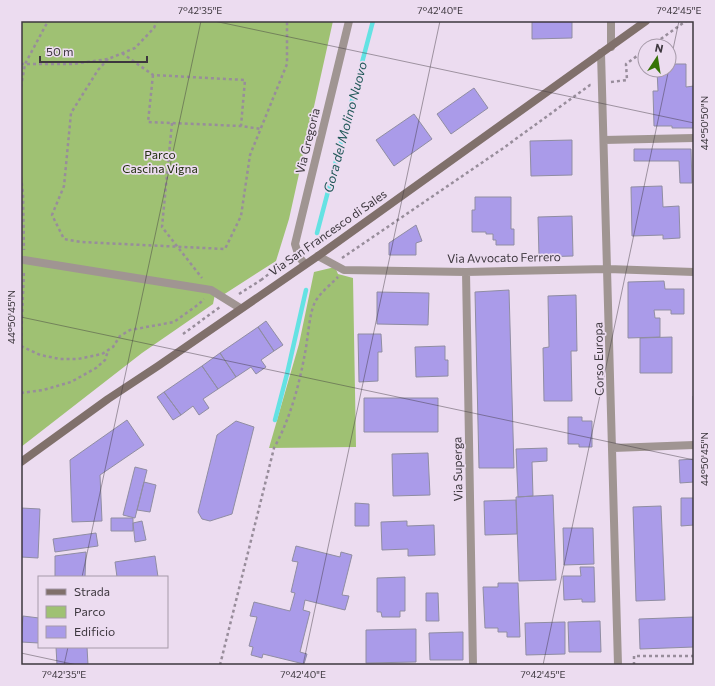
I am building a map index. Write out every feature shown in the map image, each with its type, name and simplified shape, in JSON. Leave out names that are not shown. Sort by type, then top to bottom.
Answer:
[{"type":"main road","name":"Via San Francesco di Sales","points":[[21,462],[108,399],[318,256],[646,21]]},
{"type":"street","name":"Via Gregoria","points":[[305,264],[299,257],[295,244],[349,21]]},
{"type":"street","points":[[611,21],[611,46]]},
{"type":"street","name":"Corso Europa","points":[[601,53],[618,665]]},
{"type":"street","points":[[604,140],[694,138]]},
{"type":"street","name":"Via Avvocato Ferrero","points":[[318,256],[344,270],[466,272],[608,269],[694,272]]},
{"type":"street","points":[[24,260],[212,290],[240,308]]},
{"type":"street","name":"Via Superga","points":[[466,272],[473,665]]},
{"type":"street","points":[[613,448],[694,445]]},
{"type":"path","points":[[21,87],[25,64],[48,21]]},
{"type":"path","points":[[21,64],[73,64],[108,59],[135,48],[154,28],[157,21]]},
{"type":"path","points":[[108,59],[98,70],[71,113],[64,186],[52,215],[64,239],[80,242],[178,248],[225,249],[240,216],[250,155],[286,64],[287,21]]},
{"type":"path","points":[[662,38],[686,21]]},
{"type":"path","points":[[122,53],[153,75],[245,80],[241,126]]},
{"type":"path","points":[[153,75],[148,122],[241,126],[261,129]]},
{"type":"path","points":[[21,346],[40,355],[60,359],[78,359],[102,354],[113,347],[120,336],[130,330],[174,322],[199,304],[212,290],[162,227],[172,123]]},
{"type":"path","points":[[220,665],[274,448],[284,430],[291,410],[305,354],[315,302],[344,270]]},
{"type":"path","points":[[21,393],[43,390],[71,382],[96,368],[105,360],[108,350]]},
{"type":"path","points":[[634,665],[634,656],[694,656]]},
{"type":"green space","name":"Parco Cascina Vigna","points":[[21,21],[333,21],[289,219],[276,261],[223,295],[216,289],[213,304],[142,353],[21,447]]},
{"type":"green space","points":[[335,267],[338,274],[353,278],[356,447],[269,448],[299,344],[314,272]]},
{"type":"building","points":[[532,21],[572,21],[572,38],[532,39]]},
{"type":"building","points":[[677,64],[686,64],[686,87],[694,86],[694,128],[654,126],[653,91],[658,91],[657,78],[677,78]]},
{"type":"building","points":[[474,88],[488,108],[451,134],[437,114]]},
{"type":"building","points":[[414,114],[432,139],[394,166],[376,140]]},
{"type":"building","points":[[572,140],[572,175],[531,176],[530,141]]},
{"type":"building","points":[[634,149],[691,149],[692,183],[680,183],[679,161],[634,161]]},
{"type":"building","points":[[662,186],[663,207],[679,206],[680,238],[663,239],[663,235],[632,236],[631,187]]},
{"type":"building","points":[[475,197],[511,197],[511,229],[514,229],[514,245],[496,245],[496,240],[493,240],[493,234],[486,234],[486,232],[472,232],[472,210],[475,210]]},
{"type":"building","points":[[572,216],[573,256],[539,257],[538,217]]},
{"type":"building","points":[[416,225],[422,241],[416,243],[416,255],[389,255],[389,243]]},
{"type":"building","points":[[664,281],[665,289],[684,289],[684,314],[671,314],[671,310],[654,310],[655,318],[660,318],[660,337],[628,338],[628,282]]},
{"type":"building","points":[[509,290],[514,468],[479,468],[475,292]]},
{"type":"building","points":[[377,292],[429,293],[428,325],[377,324]]},
{"type":"building","points":[[576,295],[577,351],[571,351],[572,401],[544,401],[543,348],[549,347],[548,296]]},
{"type":"building","points":[[266,321],[283,345],[274,351],[258,327]]},
{"type":"building","points":[[258,327],[274,351],[261,360],[266,367],[256,374],[251,367],[236,377],[220,353]]},
{"type":"building","points":[[358,334],[381,334],[382,352],[378,352],[378,381],[359,382]]},
{"type":"building","points":[[672,337],[672,373],[640,373],[640,338]]},
{"type":"building","points":[[445,346],[445,360],[448,360],[448,376],[416,377],[415,347]]},
{"type":"building","points":[[220,353],[236,377],[218,389],[202,366]]},
{"type":"building","points":[[202,366],[218,389],[203,399],[209,408],[199,415],[193,406],[181,415],[164,392]]},
{"type":"building","points":[[164,392],[181,415],[173,420],[157,397]]},
{"type":"building","points":[[694,396],[694,430],[693,430]]},
{"type":"building","points":[[364,398],[438,398],[438,432],[364,432]]},
{"type":"building","points":[[568,417],[582,417],[582,421],[592,421],[592,447],[579,447],[579,444],[568,444]]},
{"type":"building","points":[[127,420],[144,445],[100,475],[102,521],[72,522],[70,460]]},
{"type":"building","points":[[236,421],[254,427],[232,514],[210,521],[202,519],[198,512],[217,435]]},
{"type":"building","points":[[547,448],[547,461],[532,462],[533,496],[518,497],[516,449]]},
{"type":"building","points":[[428,453],[430,495],[393,496],[392,454]]},
{"type":"building","points":[[694,459],[694,482],[680,483],[679,460]]},
{"type":"building","points":[[135,467],[147,470],[135,518],[123,515]]},
{"type":"building","points":[[144,482],[156,485],[150,512],[137,510]]},
{"type":"building","points":[[553,495],[556,580],[519,581],[516,497]]},
{"type":"building","points":[[681,498],[694,498],[694,525],[681,526]]},
{"type":"building","points":[[516,500],[517,534],[485,535],[484,501]]},
{"type":"building","points":[[355,503],[369,504],[369,526],[355,526]]},
{"type":"building","points":[[661,506],[665,600],[636,601],[633,507]]},
{"type":"building","points":[[21,508],[40,509],[38,558],[21,557]]},
{"type":"building","points":[[111,518],[133,518],[133,531],[111,531]]},
{"type":"building","points":[[142,521],[146,540],[135,542],[133,523]]},
{"type":"building","points":[[407,521],[407,526],[434,525],[435,555],[408,556],[408,549],[382,550],[381,522]]},
{"type":"building","points":[[563,528],[593,528],[594,564],[564,565]]},
{"type":"building","points":[[96,533],[98,546],[55,552],[53,539]]},
{"type":"building","points":[[296,546],[340,557],[341,552],[352,555],[342,595],[349,596],[345,610],[305,600],[303,610],[310,612],[300,652],[307,654],[304,664],[263,654],[262,658],[251,655],[253,647],[249,646],[257,617],[250,616],[254,602],[290,611],[295,593],[291,592],[298,562],[292,561]]},
{"type":"building","points":[[86,552],[85,576],[55,576],[55,556]]},
{"type":"building","points":[[155,556],[158,576],[117,576],[115,562]]},
{"type":"building","points":[[580,567],[594,567],[595,602],[582,602],[582,599],[564,600],[563,576],[581,576]]},
{"type":"building","points":[[405,577],[405,611],[400,611],[400,617],[382,617],[381,612],[377,612],[377,578]]},
{"type":"building","points":[[498,583],[518,583],[520,637],[507,637],[507,632],[498,632],[498,628],[485,628],[483,587],[498,587]]},
{"type":"building","points":[[426,593],[438,593],[439,621],[426,621]]},
{"type":"building","points":[[23,616],[38,618],[38,643],[21,642]]},
{"type":"building","points":[[694,617],[694,647],[640,649],[639,619]]},
{"type":"building","points":[[600,621],[601,652],[569,652],[568,622]]},
{"type":"building","points":[[565,622],[565,654],[526,655],[525,623]]},
{"type":"building","points":[[416,629],[416,662],[366,663],[366,630]]},
{"type":"building","points":[[463,632],[463,660],[430,660],[429,633]]},
{"type":"building","points":[[56,648],[87,648],[88,665],[57,665]]},
{"type":"waterway","name":"Gora del Molino Nuovo","points":[[317,233],[373,21]]},
{"type":"waterway","name":"Gora del Molino Nuovo","points":[[275,420],[306,290]]}]
